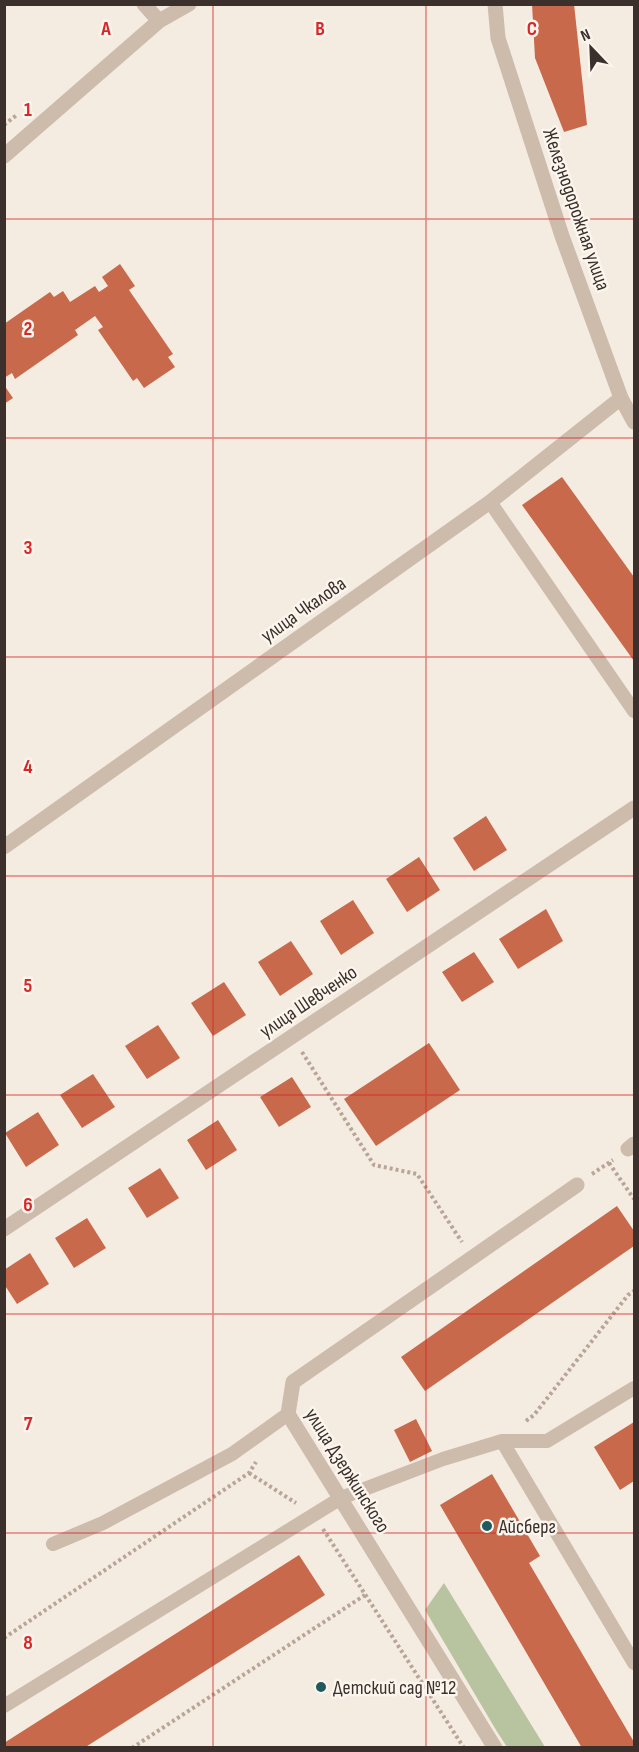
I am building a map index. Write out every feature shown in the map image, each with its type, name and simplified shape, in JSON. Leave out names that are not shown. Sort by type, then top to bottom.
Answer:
[{"type":"street","points":[[144,4],[159,21]]},
{"type":"street","points":[[4,156],[159,21],[189,4]]},
{"type":"street","name":"Железнодорожная улица","points":[[495,4],[498,38],[562,236],[621,398],[634,422]]},
{"type":"street","name":"улица Чкалова","points":[[4,847],[490,502],[621,398]]},
{"type":"street","name":"улица Шевченко","points":[[4,1229],[634,808]]},
{"type":"street","name":"улица Дзержинского","points":[[495,1748],[288,1414],[293,1382],[577,1185]]},
{"type":"lane","points":[[490,502],[634,711]]},
{"type":"lane","points":[[4,1706],[341,1498],[443,1459],[502,1441],[547,1441],[634,1388]]},
{"type":"lane","points":[[53,1544],[103,1523],[232,1454],[288,1414]]},
{"type":"lane","points":[[502,1441],[634,1663]]},
{"type":"path","points":[[293,1037],[374,1165],[417,1174],[473,1257]]},
{"type":"path","points":[[577,1185],[631,1147]]},
{"type":"path","points":[[609,1162],[634,1199]]},
{"type":"path","points":[[502,1441],[534,1415],[628,1295],[634,1291]]},
{"type":"path","points":[[4,1638],[249,1473],[313,1514],[464,1748]]},
{"type":"path","points":[[132,1748],[365,1595]]},
{"type":"green space","points":[[444,1583],[545,1747],[507,1747],[496,1730],[425,1610]]},
{"type":"building","points":[[532,4],[574,4],[587,125],[564,132],[535,58]]},
{"type":"building","points":[[120,264],[135,286],[129,290],[173,354],[168,357],[175,367],[144,388],[137,378],[133,381],[98,330],[103,327],[95,316],[75,330],[78,335],[15,379],[12,373],[4,378],[4,324],[50,292],[54,297],[63,291],[70,302],[95,286],[99,292],[108,286],[102,277]]},
{"type":"building","points":[[4,385],[13,398],[4,404]]},
{"type":"building","points":[[562,477],[634,577],[634,661],[522,505]]},
{"type":"building","points":[[486,816],[507,850],[474,871],[453,838]]},
{"type":"building","points":[[419,857],[440,890],[407,912],[386,879]]},
{"type":"building","points":[[353,900],[374,933],[341,955],[320,921]]},
{"type":"building","points":[[546,909],[563,941],[518,969],[499,939]]},
{"type":"building","points":[[291,941],[313,974],[280,996],[258,962]]},
{"type":"building","points":[[474,952],[494,982],[462,1002],[442,972]]},
{"type":"building","points":[[224,982],[246,1015],[213,1036],[191,1003]]},
{"type":"building","points":[[158,1025],[180,1058],[147,1079],[125,1046]]},
{"type":"building","points":[[429,1043],[460,1090],[376,1146],[344,1099]]},
{"type":"building","points":[[93,1074],[115,1107],[82,1128],[60,1095]]},
{"type":"building","points":[[292,1077],[311,1107],[279,1127],[260,1097]]},
{"type":"building","points":[[38,1112],[59,1145],[26,1167],[5,1133]]},
{"type":"building","points":[[218,1120],[237,1150],[206,1170],[187,1140]]},
{"type":"building","points":[[160,1168],[179,1198],[147,1218],[128,1188]]},
{"type":"building","points":[[617,1206],[634,1231],[634,1246],[425,1391],[401,1357]]},
{"type":"building","points":[[87,1218],[106,1248],[74,1268],[55,1238]]},
{"type":"building","points":[[30,1253],[49,1284],[17,1304],[4,1284],[4,1270]]},
{"type":"building","points":[[416,1419],[432,1451],[410,1462],[394,1430]]},
{"type":"building","points":[[634,1422],[634,1481],[620,1490],[594,1447]]},
{"type":"building","points":[[492,1474],[540,1556],[529,1563],[634,1742],[634,1748],[582,1748],[440,1505]]},
{"type":"building","points":[[299,1555],[325,1595],[84,1748],[4,1748],[4,1743]]},
{"type":"place","name":"Айсберг","points":[[487,1526]]},
{"type":"place","name":"Детский сад №12","points":[[321,1687]]}]
